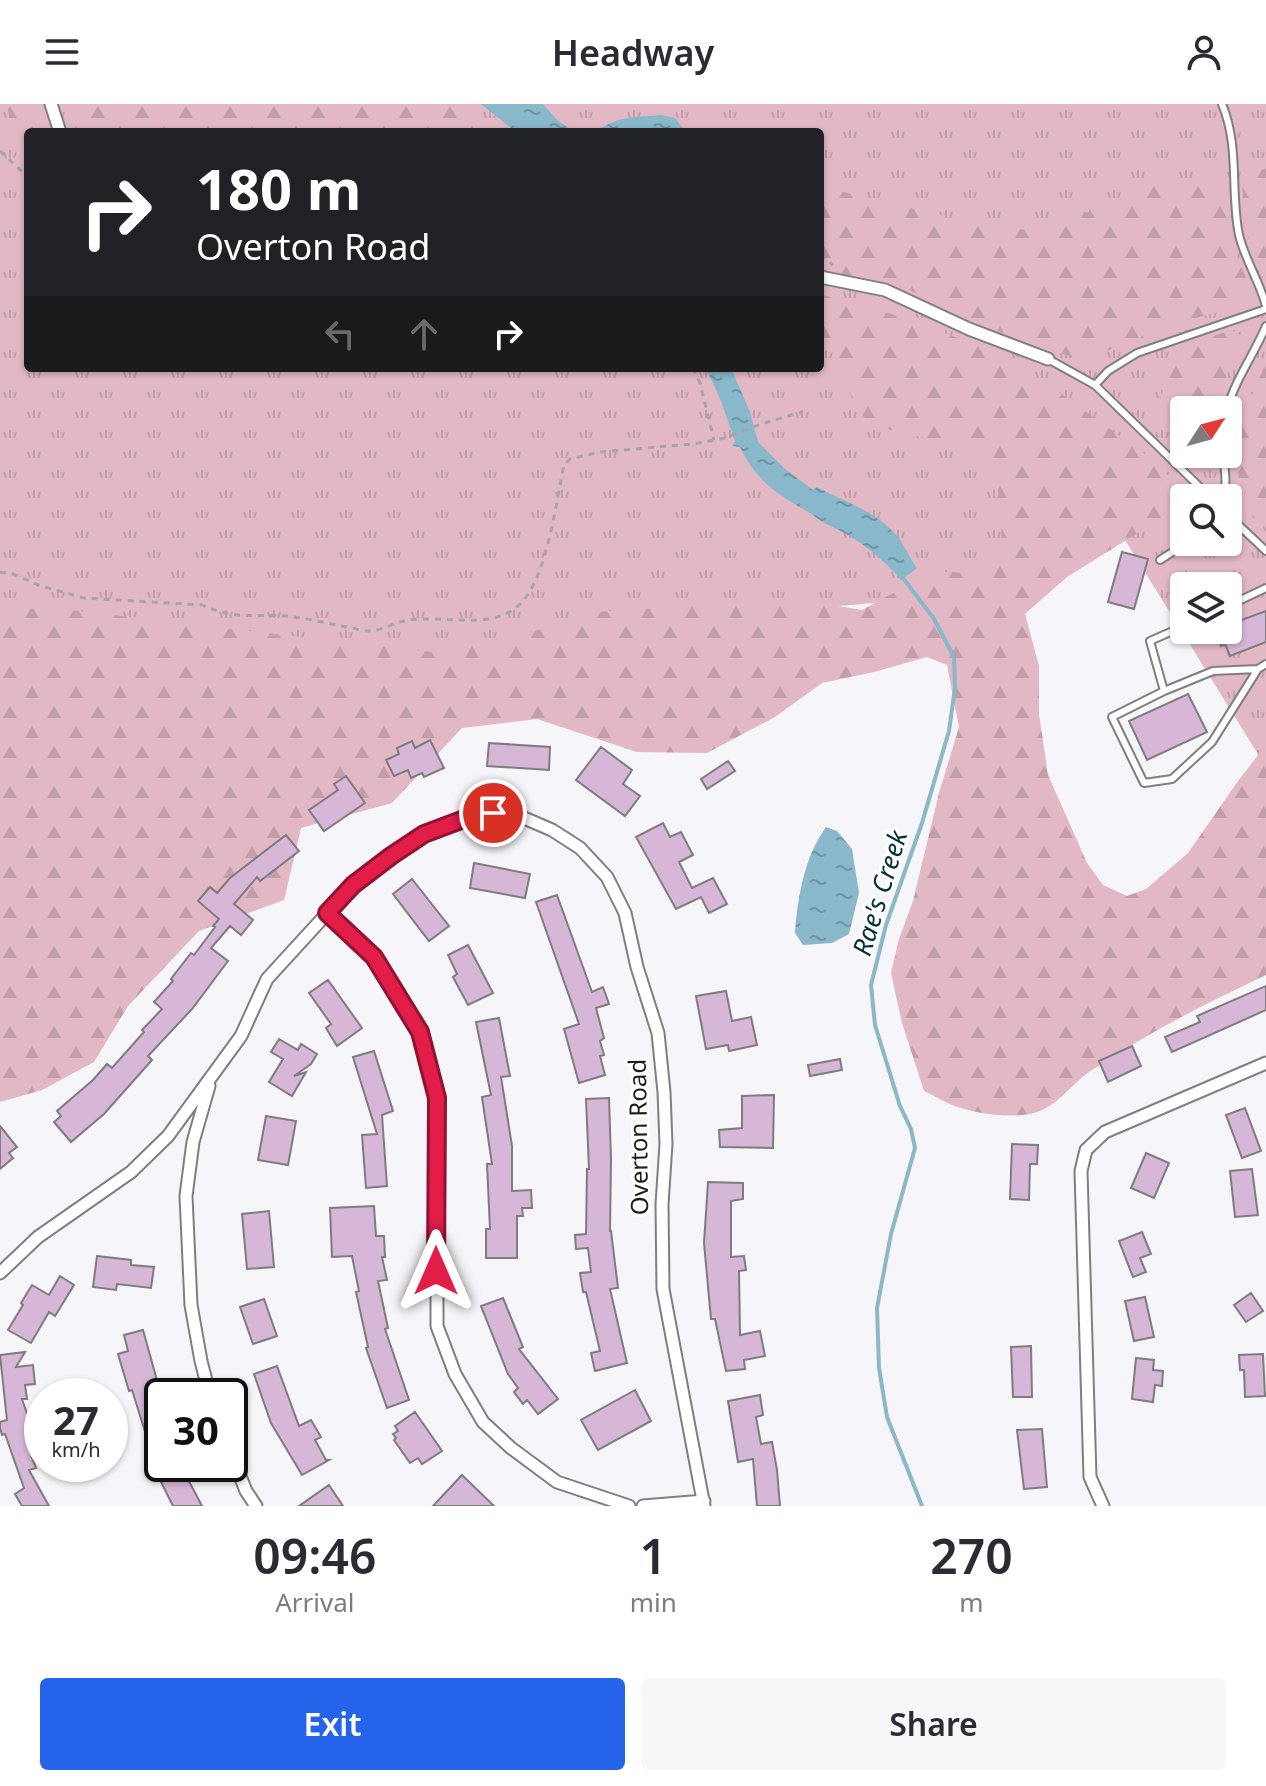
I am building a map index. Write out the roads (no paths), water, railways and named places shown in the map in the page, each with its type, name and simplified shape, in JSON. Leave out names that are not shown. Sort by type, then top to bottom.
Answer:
[{"type":"street","points":[[51,104],[59,128]]},
{"type":"street","points":[[824,278],[885,290],[969,329],[1048,359]]},
{"type":"street","name":"Overton Road","points":[[0,1273],[38,1237],[131,1172],[168,1136],[241,1036],[267,979],[353,885],[424,834],[464,819],[493,813],[524,818],[552,830],[580,848],[607,877],[625,913],[637,967],[658,1033],[666,1144],[662,1204],[663,1289],[704,1504]]},
{"type":"street","points":[[327,913],[374,957],[420,1032],[437,1098],[437,1326],[455,1374],[483,1422],[511,1448],[557,1482],[629,1506]]},
{"type":"street","points":[[1103,1506],[1090,1477],[1081,1171],[1086,1150],[1105,1132],[1266,1063]]},
{"type":"street","points":[[205,1378],[191,1305],[186,1196],[193,1142],[212,1077]]},
{"type":"street","points":[[242,1482],[256,1506]]},
{"type":"street","points":[[643,1506],[704,1504]]},
{"type":"lane","points":[[1095,385],[1108,371],[1137,353],[1266,308],[1240,240],[1236,216],[1235,158],[1222,104]]},
{"type":"lane","points":[[1231,396],[1266,326]]},
{"type":"lane","points":[[1048,359],[1095,385],[1197,484]]},
{"type":"lane","points":[[1242,529],[1266,551]]},
{"type":"lane","points":[[1160,560],[1170,554]]},
{"type":"lane","points":[[1242,599],[1266,588]]},
{"type":"lane","points":[[1164,691],[1150,641],[1170,632]]},
{"type":"lane","points":[[1258,669],[1213,671],[1112,717],[1144,783],[1172,779],[1212,742],[1258,669],[1266,664]]},
{"type":"water","points":[[481,104],[543,104],[568,128],[511,128]]},
{"type":"water","points":[[662,115],[675,118],[683,128],[602,128],[636,117]]},
{"type":"water","points":[[708,372],[733,372],[750,412],[758,442],[785,469],[813,490],[817,487],[880,520],[900,540],[917,568],[901,580],[861,544],[770,487],[754,470],[740,447],[732,446],[735,441]]},
{"type":"water","points":[[826,827],[837,831],[852,849],[859,893],[849,934],[832,943],[803,945],[795,933],[800,891],[812,851]]},
{"type":"waterway","name":"Rae's Creek","points":[[900,574],[934,619],[954,657],[955,688],[949,731],[922,823],[886,925],[871,985],[875,1025],[915,1148],[891,1234],[877,1308],[879,1368],[887,1417],[922,1506]]}]
